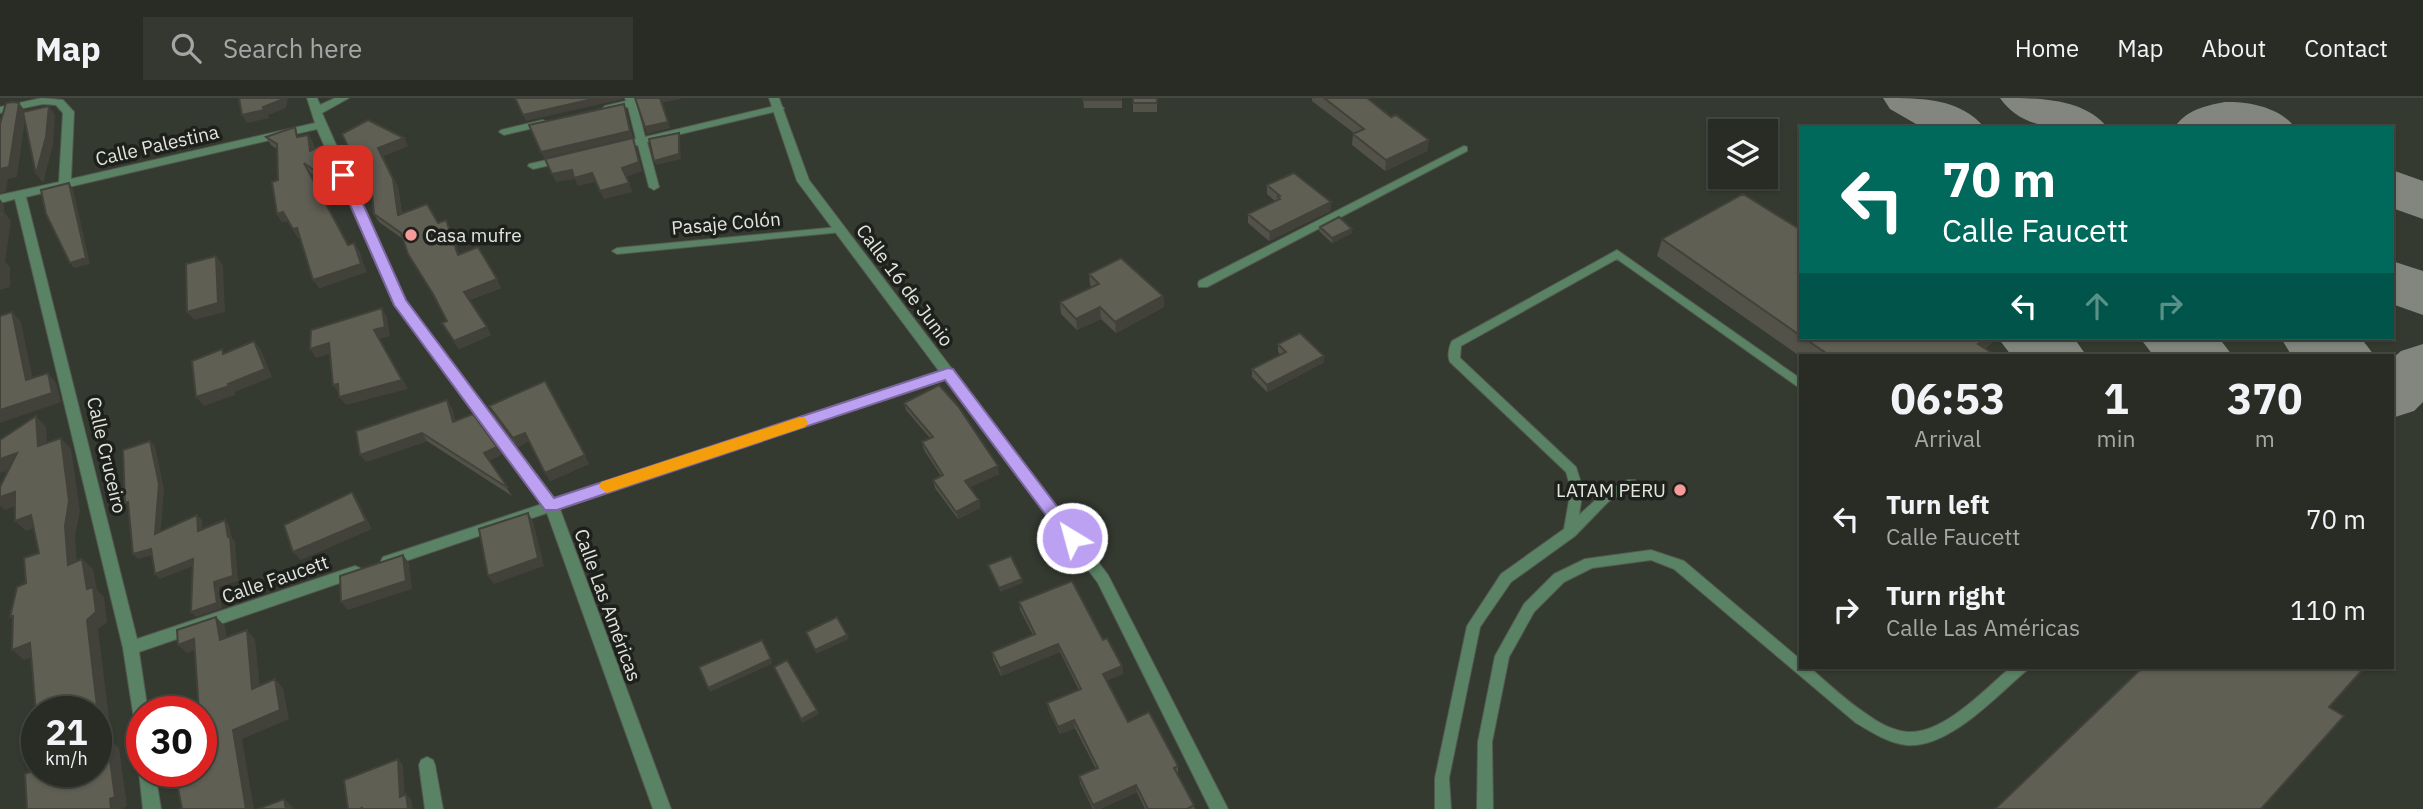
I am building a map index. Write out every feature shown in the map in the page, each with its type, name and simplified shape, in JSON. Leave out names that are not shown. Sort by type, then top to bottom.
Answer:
[{"type":"street","name":"Calle Palestina","points":[[0,198],[65,184],[317,111],[344,98]]},
{"type":"street","points":[[0,110],[44,102],[59,102],[63,105],[69,112],[65,184]]},
{"type":"street","name":"Calle 16 de Junio","points":[[776,103],[803,181],[1103,579],[1219,809]]},
{"type":"street","name":"Calle Las Américas","points":[[317,111],[399,302],[551,505],[662,809]]},
{"type":"street","name":"Calle Cruceiro","points":[[20,194],[131,648],[138,696]]},
{"type":"street","name":"Calle Faucett","points":[[131,648],[948,373]]},
{"type":"street","points":[[427,765],[434,809]]},
{"type":"street","points":[[150,787],[152,809]]},
{"type":"lane","points":[[593,112],[631,100],[654,187]]},
{"type":"lane","points":[[601,150],[776,103]]},
{"type":"lane","points":[[504,132],[555,120]]},
{"type":"lane","points":[[1203,284],[1464,149]]},
{"type":"lane","points":[[533,166],[574,157]]},
{"type":"lane","name":"Pasaje Colón","points":[[617,251],[838,230]]},
{"type":"lane","points":[[1570,532],[1577,489],[1572,470],[1454,359],[1456,344],[1617,254],[1799,384]]},
{"type":"lane","points":[[1443,809],[1443,778],[1474,626],[1506,578],[1570,532],[1604,499],[1632,483]]},
{"type":"lane","points":[[1485,809],[1485,742],[1502,656],[1529,608],[1559,578],[1590,563],[1651,555],[1679,565],[1799,667]]},
{"type":"lane","points":[[1802,669],[1861,719],[1887,734],[1915,738],[1942,730],[2018,669]]},
{"type":"building","points":[[239,98],[281,100],[263,107],[264,110],[242,115]]},
{"type":"building","points":[[515,98],[597,98],[523,115]]},
{"type":"building","points":[[635,98],[660,98],[668,122],[645,127]]},
{"type":"building","points":[[1121,98],[1121,100],[1083,100]]},
{"type":"building","points":[[1133,98],[1157,98],[1157,103],[1133,103]]},
{"type":"building","points":[[1324,98],[1367,98],[1391,117],[1396,115],[1429,140],[1386,160],[1353,134],[1364,129]]},
{"type":"building","points":[[6,103],[19,103],[9,167],[0,169],[0,124]]},
{"type":"building","points":[[624,104],[630,131],[541,152],[529,125]]},
{"type":"building","points":[[49,106],[46,137],[36,174],[23,112]]},
{"type":"building","points":[[368,120],[404,138],[378,148],[393,179],[398,215],[427,204],[438,223],[446,220],[458,255],[478,247],[497,279],[464,292],[487,327],[454,341],[442,323],[447,321],[433,294],[408,254],[401,233],[374,214],[370,173],[362,176],[342,134]]},
{"type":"building","points":[[295,127],[297,137],[308,135],[310,151],[320,146],[324,154],[326,179],[304,163],[348,245],[354,243],[361,264],[313,280],[297,228],[293,229],[283,212],[277,214],[272,182],[278,180],[277,144],[266,137]]},
{"type":"building","points":[[679,133],[679,154],[654,161],[649,139]]},
{"type":"building","points":[[633,138],[639,162],[622,168],[629,183],[600,191],[592,173],[574,178],[572,170],[552,174],[545,159]]},
{"type":"building","points":[[1294,173],[1331,202],[1270,232],[1248,214],[1280,199],[1267,185]]},
{"type":"building","points":[[69,183],[86,258],[70,263],[46,214],[41,190]]},
{"type":"building","points":[[1743,194],[1799,229],[1799,335],[1662,239]]},
{"type":"building","points":[[1339,217],[1352,229],[1332,238],[1320,227]]},
{"type":"building","points":[[216,256],[218,303],[187,312],[186,264]]},
{"type":"building","points":[[1121,258],[1163,296],[1115,322],[1100,307],[1076,319],[1060,302],[1099,284],[1089,274]]},
{"type":"building","points":[[382,308],[385,327],[374,330],[402,380],[339,397],[338,384],[333,385],[329,343],[310,349],[311,330]]},
{"type":"building","points":[[12,312],[26,380],[48,373],[52,393],[0,410],[0,316]]},
{"type":"building","points":[[1300,333],[1324,356],[1267,385],[1252,369],[1286,352],[1278,344]]},
{"type":"building","points":[[1807,340],[1983,340],[1978,344],[1993,354],[1828,354]]},
{"type":"building","points":[[254,341],[265,369],[228,384],[229,386],[196,397],[192,361],[222,349],[223,354]]},
{"type":"building","points":[[545,381],[585,455],[545,473],[525,433],[513,438],[489,406]]},
{"type":"building","points":[[939,385],[958,406],[998,466],[965,481],[979,500],[956,512],[933,480],[943,475],[922,442],[933,437],[904,403]]},
{"type":"building","points":[[447,400],[453,422],[473,414],[497,447],[484,453],[508,488],[422,433],[360,455],[356,431]]},
{"type":"building","points":[[36,416],[38,446],[61,438],[69,501],[65,526],[68,565],[82,559],[87,589],[93,587],[96,612],[87,620],[96,696],[35,696],[30,643],[12,650],[13,616],[10,617],[17,587],[26,583],[24,558],[39,553],[31,515],[15,521],[15,492],[0,497],[0,487],[17,453],[0,459],[0,440]]},
{"type":"building","points":[[150,441],[159,484],[155,534],[197,515],[198,531],[225,520],[228,537],[230,536],[233,576],[214,582],[217,603],[191,612],[193,559],[155,574],[151,549],[133,554],[128,502],[125,503],[123,450]]},
{"type":"building","points":[[352,492],[366,521],[293,552],[284,525]]},
{"type":"building","points":[[528,513],[538,558],[488,576],[479,529]]},
{"type":"building","points":[[403,555],[406,581],[341,602],[340,576]]},
{"type":"building","points":[[1011,556],[1022,579],[999,588],[988,565]]},
{"type":"building","points":[[1072,581],[1103,640],[1107,638],[1122,666],[1103,674],[1128,722],[1149,712],[1178,766],[1174,768],[1194,805],[1187,809],[1148,809],[1136,785],[1093,805],[1079,776],[1098,768],[1074,720],[1058,727],[1047,703],[1081,689],[1058,644],[1000,668],[992,652],[1035,634],[1019,602]]},
{"type":"building","points":[[216,617],[220,640],[247,630],[252,689],[275,679],[280,710],[233,730],[246,809],[182,809],[178,787],[217,787],[217,696],[198,696],[194,639],[178,645],[177,630]]},
{"type":"building","points":[[837,617],[847,635],[815,650],[806,632]]},
{"type":"building","points":[[762,640],[771,659],[708,688],[699,667]]},
{"type":"building","points":[[787,660],[817,710],[801,719],[774,667]]},
{"type":"building","points":[[2141,669],[2363,669],[2329,707],[2344,716],[2261,809],[1995,809]]},
{"type":"building","points":[[398,759],[400,797],[406,794],[408,809],[348,809],[344,780]]},
{"type":"building","points":[[112,775],[115,797],[110,799],[111,809],[27,809],[26,787],[112,787]]},
{"type":"building","points":[[284,799],[286,809],[258,809]]},
{"type":"taxiway","points":[[1908,98],[1957,126]]},
{"type":"taxiway","points":[[2025,98],[2079,126]]},
{"type":"taxiway","points":[[2203,126],[2225,117],[2242,118],[2265,126]]},
{"type":"taxiway","points":[[2394,188],[2423,202]]},
{"type":"taxiway","points":[[2394,281],[2423,295]]},
{"type":"taxiway","points":[[2031,340],[2054,354]]},
{"type":"taxiway","points":[[2174,340],[2200,354]]},
{"type":"taxiway","points":[[2315,340],[2342,354]]},
{"type":"taxiway","points":[[2394,393],[2423,366]]},
{"type":"slow traffic","points":[[607,487],[800,423]]},
{"type":"place","name":"Casa mufre","points":[[411,235]]},
{"type":"place","name":"LATAM PERU","points":[[1680,490]]},
{"type":"route","points":[[343,175],[399,302],[551,505],[948,373],[1072,538]]}]
